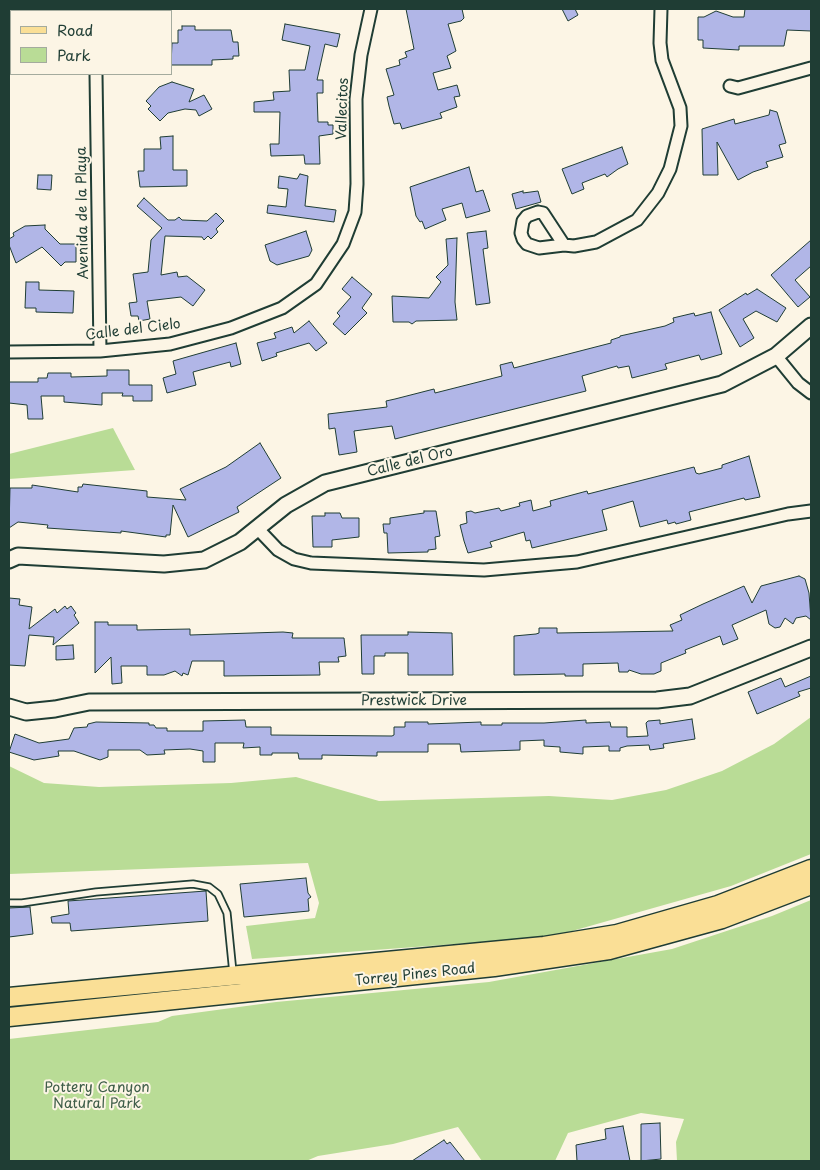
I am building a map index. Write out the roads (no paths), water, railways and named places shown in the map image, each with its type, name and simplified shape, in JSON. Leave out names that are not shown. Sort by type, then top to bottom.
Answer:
[{"type":"main road","name":"Torrey Pines Road","points":[[9,997],[544,946],[617,934],[718,905],[811,869]]},
{"type":"main road","name":"Torrey Pines Road","points":[[9,1017],[494,967],[608,950],[722,918],[811,885]]},
{"type":"street","name":"Vallecitos","points":[[355,212],[357,184],[356,99],[371,9]]},
{"type":"street","points":[[564,245],[574,246],[596,242],[637,220],[658,193],[670,169],[681,126],[680,108],[662,60],[660,43],[662,9]]},
{"type":"street","points":[[730,86],[738,88],[811,68]]},
{"type":"street","name":"Avenida de la Playa","points":[[96,75],[100,351]]},
{"type":"street","name":"Calle del Cielo","points":[[9,352],[100,351],[170,344],[230,328],[282,308],[316,284],[344,244],[355,212]]},
{"type":"street","name":"Calle del Oro","points":[[9,560],[18,556],[164,564],[204,560],[240,542],[286,504],[326,484],[722,384],[776,356],[811,326]]},
{"type":"street","points":[[776,356],[798,383],[811,393]]},
{"type":"street","points":[[257,528],[278,550],[294,558],[311,563],[484,570],[577,562],[788,514],[811,511]]},
{"type":"street","name":"Prestwick Drive","points":[[9,707],[26,712],[89,702],[657,700],[690,696],[811,648]]},
{"type":"lane","points":[[9,903],[22,903],[96,892],[192,884],[209,887],[218,894],[227,913],[233,975]]},
{"type":"park label","name":"Pottery Canyon Natural Park","points":[[97,1096]]}]
